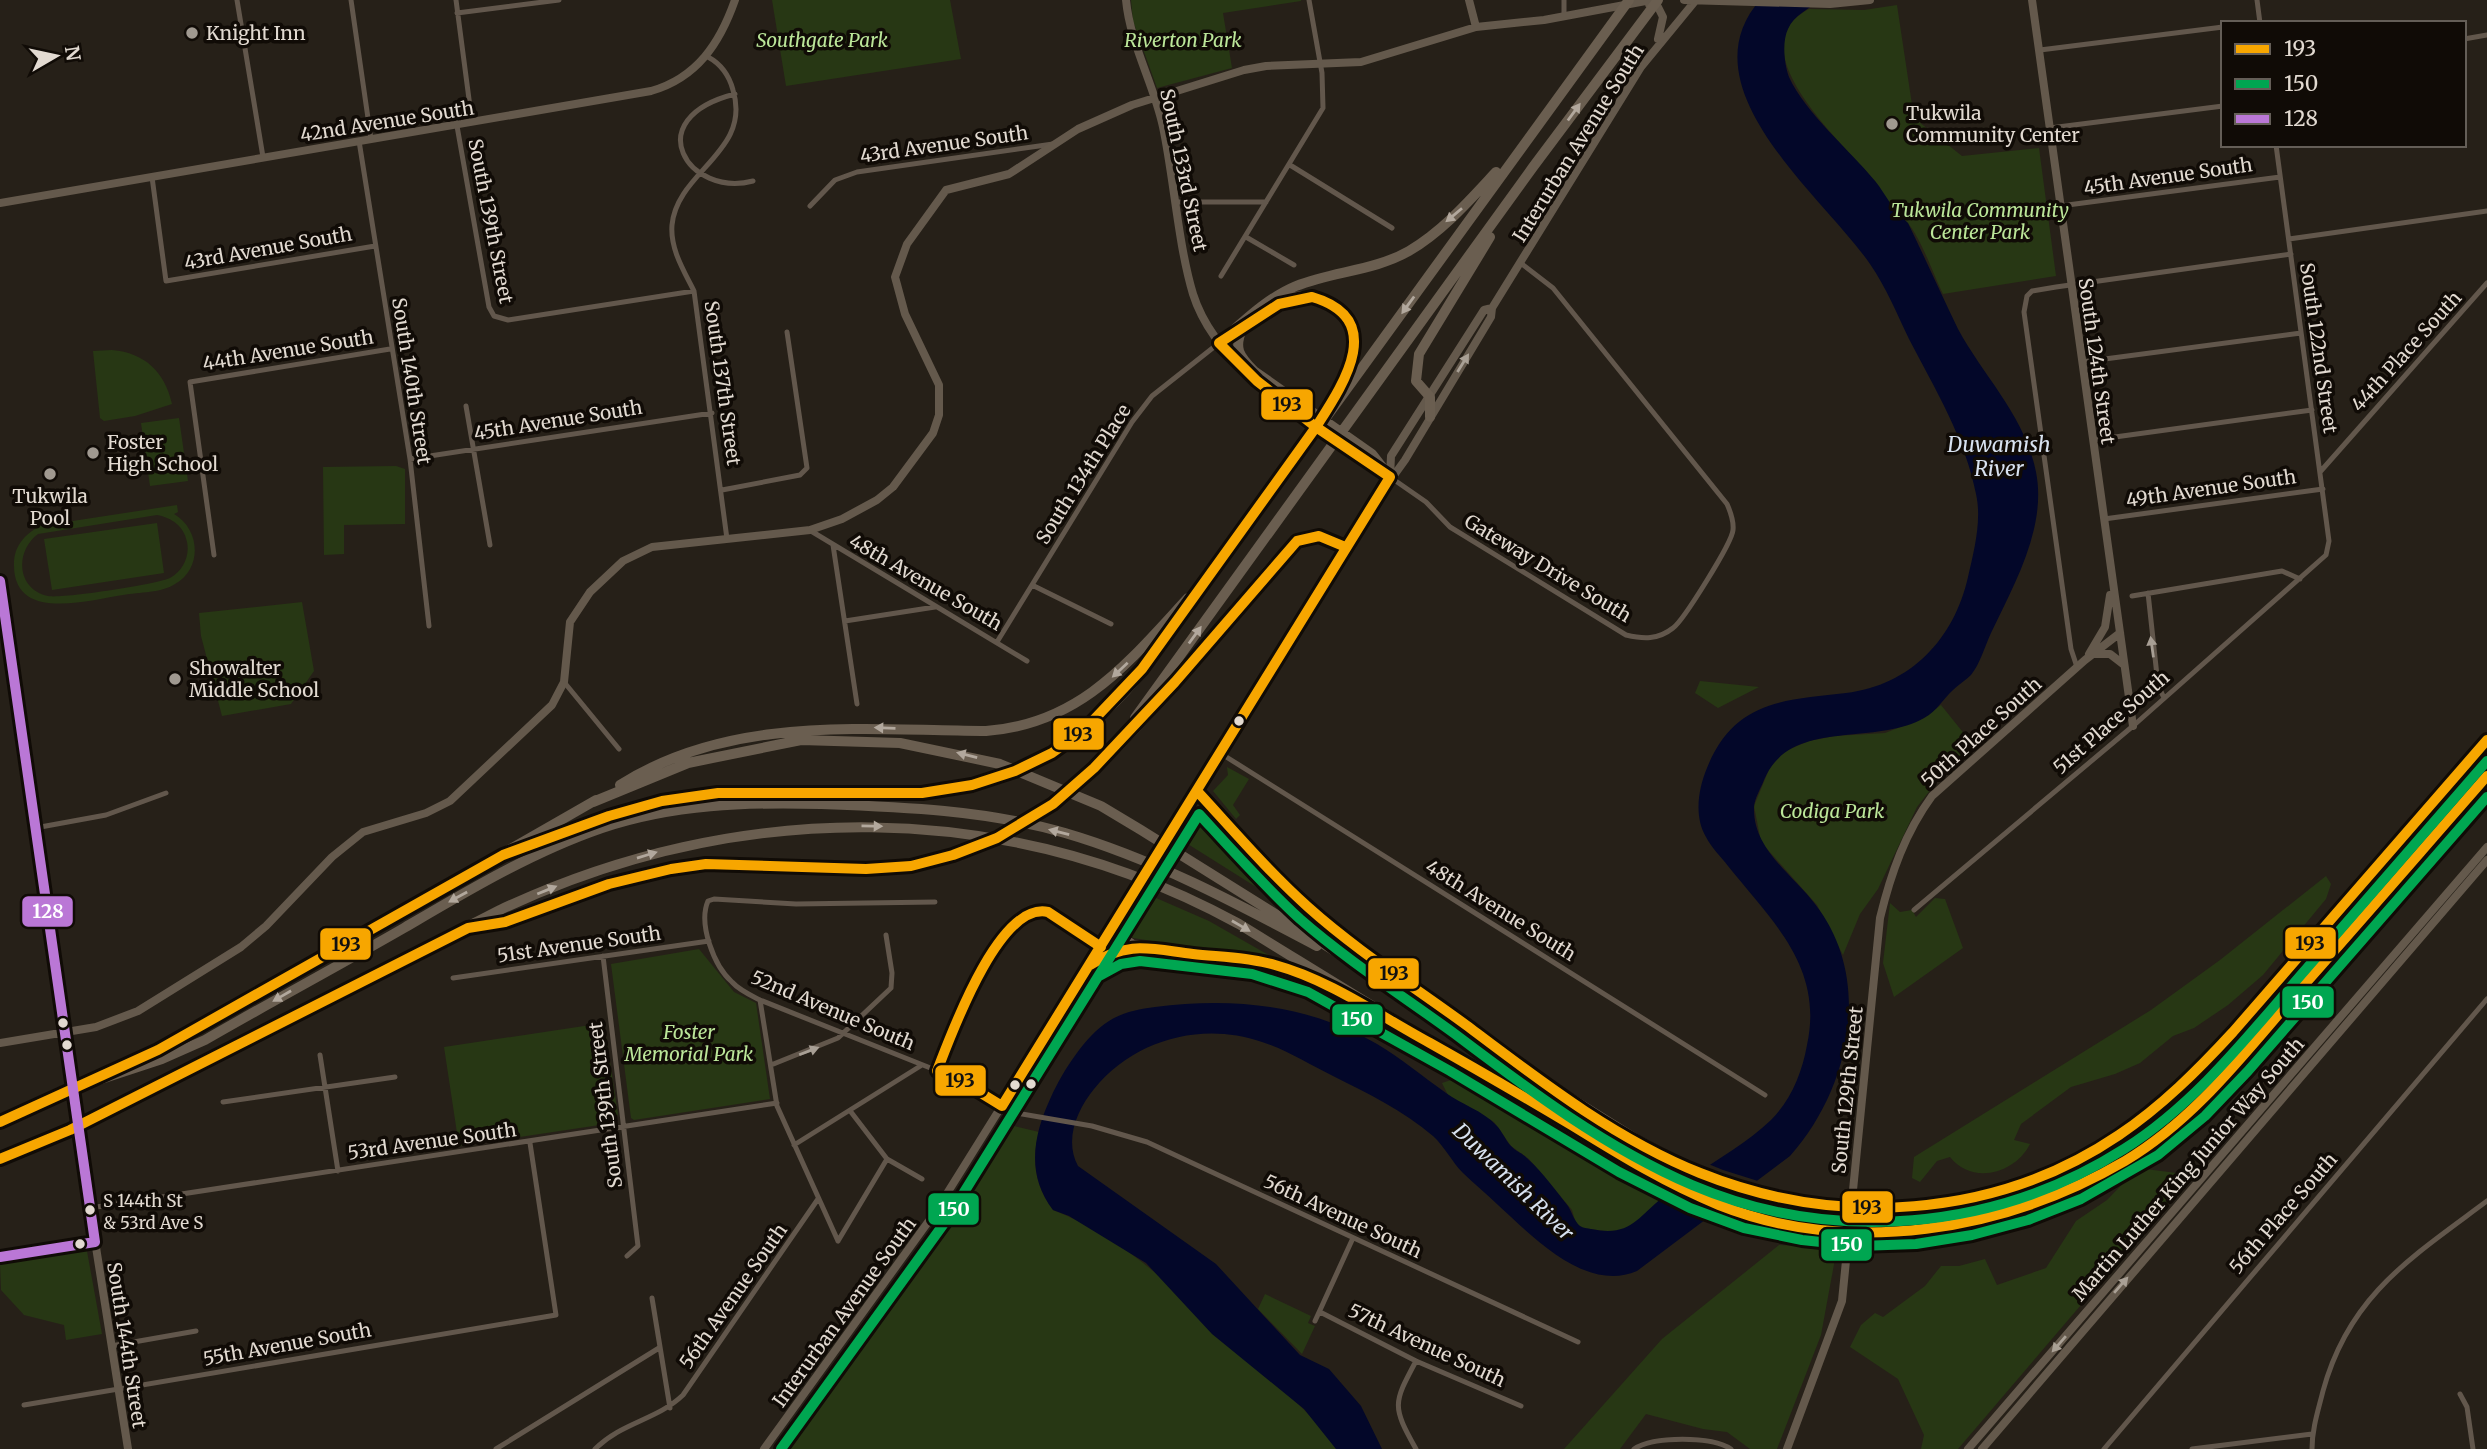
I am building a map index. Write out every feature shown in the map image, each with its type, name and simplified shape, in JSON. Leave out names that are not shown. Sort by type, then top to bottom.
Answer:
[{"type":"highway","points":[[1112,750],[1533,167],[1658,0]]},
{"type":"highway","points":[[503,855],[537,847],[614,815],[691,796],[733,791],[911,794],[972,786],[1015,771],[1059,749],[1097,720],[1127,690],[1603,34],[1634,1]]},
{"type":"highway","points":[[1219,343],[1285,291],[1389,260],[1422,242],[1465,206],[1534,130]]},
{"type":"highway","points":[[1430,417],[1430,397],[1416,381],[1419,354],[1533,167]]},
{"type":"highway","points":[[1219,343],[1272,308],[1296,297],[1324,299],[1339,309],[1352,329],[1354,357],[1330,408]]},
{"type":"highway","points":[[1243,327],[1237,341],[1241,358],[1254,371],[1372,454],[1390,477]]},
{"type":"highway","points":[[468,928],[505,922],[609,884],[698,865],[866,869],[911,866],[953,855],[997,838],[1036,816],[1094,768],[1175,682],[1291,545],[1301,538],[1319,536],[1343,546]]},
{"type":"highway","points":[[0,1122],[92,1082],[197,1029],[661,762],[700,749],[758,736],[842,727],[986,731],[1010,729],[1049,717],[1082,701],[1113,676],[1217,567]]},
{"type":"highway","points":[[593,802],[668,769],[712,756],[802,740],[863,739],[942,749],[1000,764],[1101,806],[1181,853],[1639,1141],[1698,1172],[1766,1196],[1818,1206],[1880,1210],[1963,1201],[2037,1179],[2116,1138],[2155,1109],[2228,1038],[2487,740]]},
{"type":"highway","points":[[0,1159],[70,1130],[526,898],[582,876],[662,850],[755,832],[820,826],[919,828],[1007,841],[1115,869],[1181,894],[1239,924],[1616,1154],[1695,1195],[1743,1213],[1815,1229],[1854,1232],[1903,1231],[1981,1220],[2065,1193],[2139,1151],[2189,1111],[2236,1063],[2487,776]]},
{"type":"highway","points":[[1197,790],[1278,879],[1313,911],[1521,1067]]},
{"type":"highway","points":[[92,1082],[162,1059],[205,1040],[558,845],[633,819],[731,803],[899,807],[1007,820],[1064,833],[1173,873],[1383,980]]},
{"type":"highway","points":[[1112,930],[1133,945]]},
{"type":"highway","points":[[1090,966],[1110,953],[1133,945],[1237,957],[1280,966],[1349,998],[1459,1060]]},
{"type":"street","points":[[237,0],[263,157]]},
{"type":"street","points":[[351,0],[371,139]]},
{"type":"street","name":"South 139th Street","points":[[456,0],[472,123]]},
{"type":"street","points":[[457,13],[559,0]]},
{"type":"street","name":"42nd Avenue South","points":[[0,203],[651,91],[678,80],[708,57],[735,0]]},
{"type":"street","name":"South 133rd Street","points":[[1126,0],[1128,18],[1159,109],[1193,293],[1203,318],[1219,343]]},
{"type":"street","points":[[1221,276],[1323,108],[1320,66],[1308,0]]},
{"type":"street","points":[[1469,0],[1476,27]]},
{"type":"street","points":[[1564,0],[1564,17]]},
{"type":"street","points":[[0,1043],[63,1033],[118,1020],[168,994],[249,940],[332,857],[363,832],[426,813],[450,801],[552,705],[564,682],[570,622],[590,592],[623,561],[652,547],[810,530],[864,508],[893,487],[925,446],[939,415],[941,398],[935,373],[905,314],[895,286],[899,260],[917,226],[946,190],[1009,174],[1053,144],[1132,105],[1244,70],[1266,66],[1320,66],[1361,62],[1476,27],[1564,17],[1634,1],[1651,0]]},
{"type":"street","points":[[1684,0],[1830,4],[1870,0]]},
{"type":"street","name":"South 124th Street","points":[[2032,0],[2091,440],[2133,726]]},
{"type":"street","points":[[2257,0],[2259,21]]},
{"type":"street","points":[[1634,1],[1658,7],[1663,17],[1654,50]]},
{"type":"street","name":"Interurban Avenue South","points":[[764,1449],[936,1211],[1090,966],[1343,546],[1390,477],[1405,460],[1491,317],[1492,308],[1654,50],[1696,1]]},
{"type":"street","points":[[2040,50],[2221,27]]},
{"type":"street","points":[[2466,39],[2487,35]]},
{"type":"street","points":[[708,57],[725,71],[735,94],[697,111],[680,129],[679,145],[682,152],[702,173],[726,184],[753,181]]},
{"type":"street","name":"South 137th Street","points":[[727,538],[694,290],[677,254],[672,226],[679,204],[725,144],[736,122],[735,94]]},
{"type":"street","points":[[2050,128],[2221,106]]},
{"type":"street","name":"South 139th Street","points":[[457,126],[489,307],[499,318],[517,319],[694,290]]},
{"type":"street","name":"South 140th Street","points":[[359,141],[390,349],[410,459],[429,626]]},
{"type":"street","name":"43rd Avenue South","points":[[810,206],[835,180],[857,172],[1053,144]]},
{"type":"street","name":"South 122nd Street","points":[[2276,147],[2323,489],[2329,541],[2326,555]]},
{"type":"street","points":[[1290,165],[1392,228]]},
{"type":"street","name":"43rd Avenue South","points":[[152,177],[166,281],[374,246]]},
{"type":"street","name":"45th Avenue South","points":[[2060,206],[2280,177]]},
{"type":"street","points":[[1177,202],[1266,202]]},
{"type":"street","points":[[2289,239],[2487,211]]},
{"type":"street","points":[[1246,237],[1294,265]]},
{"type":"street","points":[[2077,667],[2071,649],[2024,312],[2026,296],[2036,290],[2071,284],[2291,254]]},
{"type":"street","name":"Gateway Drive South","points":[[1219,343],[1245,372],[1426,502],[1450,527],[1626,635],[1651,639],[1674,628],[1708,577],[1733,532],[1732,514],[1727,504],[1553,288],[1522,264]]},
{"type":"street","name":"44th Place South","points":[[2320,472],[2487,284]]},
{"type":"street","name":"Interurban Avenue South","points":[[1390,477],[1391,456],[1484,310],[1492,308]]},
{"type":"street","points":[[722,490],[800,475],[807,468],[787,332]]},
{"type":"street","points":[[2081,362],[2301,333]]},
{"type":"street","name":"South 134th Place","points":[[997,642],[1132,422],[1152,396],[1219,343]]},
{"type":"street","name":"44th Avenue South","points":[[215,555],[190,382],[390,349]]},
{"type":"street","points":[[466,406],[490,545]]},
{"type":"street","points":[[2091,440],[2312,410]]},
{"type":"street","name":"45th Avenue South","points":[[410,459],[712,413]]},
{"type":"street","name":"49th Avenue South","points":[[2103,519],[2323,489]]},
{"type":"street","name":"48th Avenue South","points":[[810,530],[1027,661]]},
{"type":"street","points":[[832,545],[857,704]]},
{"type":"street","name":"51st Place South","points":[[1913,910],[2133,726],[2326,555]]},
{"type":"street","points":[[2088,657],[2101,635],[2108,615],[2110,570]]},
{"type":"street","points":[[2132,596],[2282,571],[2300,579]]},
{"type":"street","name":"South 144th Street","points":[[0,581],[3,623],[35,828],[66,1058],[128,1449]]},
{"type":"street","points":[[1032,585],[1111,624]]},
{"type":"street","points":[[2148,593],[2158,685],[2164,698]]},
{"type":"street","points":[[845,621],[935,607]]},
{"type":"street","points":[[2101,635],[2120,633]]},
{"type":"street","name":"50th Place South","points":[[1886,893],[1914,820],[1932,796],[2088,657],[2120,633]]},
{"type":"street","points":[[2088,657],[2110,654],[2124,665]]},
{"type":"street","points":[[564,682],[619,749]]},
{"type":"street","name":"48th Avenue South","points":[[1220,753],[1765,1095]]},
{"type":"street","points":[[35,828],[106,815],[166,793]]},
{"type":"street","name":"Martin Luther King Junior Way South","points":[[1968,1449],[2487,847]]},
{"type":"street","name":"Martin Luther King Junior Way South","points":[[1982,1449],[2487,860]]},
{"type":"street","name":"South 129th Street","points":[[1787,1449],[1838,1318],[1846,1267],[1875,973],[1886,893]]},
{"type":"street","points":[[709,941],[705,908],[708,901],[935,902]]},
{"type":"street","points":[[771,1065],[833,1041],[845,1033],[891,988],[892,973],[886,935]]},
{"type":"street","name":"51st Avenue South","points":[[453,978],[709,941]]},
{"type":"street","name":"52nd Avenue South","points":[[709,941],[717,962],[732,982],[760,1000],[958,1079],[1016,1113],[1041,1116]]},
{"type":"street","name":"South 139th Street","points":[[603,956],[625,1128],[636,1250],[627,1256]]},
{"type":"street","name":"56th Place South","points":[[2104,1449],[2487,999]]},
{"type":"street","points":[[760,1000],[777,1103],[838,1241],[887,1159]]},
{"type":"street","points":[[320,1055],[338,1171]]},
{"type":"street","points":[[794,1145],[851,1112],[922,1065]]},
{"type":"street","points":[[223,1102],[394,1077]]},
{"type":"street","name":"53rd Avenue South","points":[[90,1208],[530,1143],[777,1103]]},
{"type":"street","points":[[851,1112],[887,1159],[922,1179]]},
{"type":"street","name":"56th Avenue South","points":[[1041,1116],[1092,1126],[1147,1142],[1578,1342]]},
{"type":"street","name":"55th Avenue South","points":[[23,1405],[556,1315],[530,1143]]},
{"type":"street","name":"56th Avenue South","points":[[670,1408],[683,1395],[818,1199]]},
{"type":"street","points":[[2312,1449],[2312,1434],[2337,1346],[2370,1296],[2399,1266],[2487,1201]]},
{"type":"street","points":[[1315,1321],[1353,1238]]},
{"type":"street","points":[[0,1257],[95,1242]]},
{"type":"street","points":[[594,1449],[618,1429],[670,1408],[652,1298]]},
{"type":"street","name":"57th Avenue South","points":[[1320,1312],[1416,1361],[1521,1406]]},
{"type":"street","points":[[111,1346],[196,1331]]},
{"type":"street","name":"56th Avenue South","points":[[496,1449],[659,1348]]},
{"type":"street","points":[[1416,1361],[1402,1387],[1397,1412],[1416,1449]]},
{"type":"street","points":[[2460,1394],[2467,1407],[2473,1449]]},
{"type":"street","points":[[2192,1449],[2312,1434]]},
{"type":"street","points":[[1634,1449],[1644,1443],[1665,1439],[1720,1444],[1731,1449]]},
{"type":"green space","name":"Southgate Park","points":[[772,0],[950,0],[961,59],[786,86]]},
{"type":"green space","name":"Riverton Park","points":[[1131,0],[1301,1],[1223,13],[1232,68],[1157,88],[1133,21]]},
{"type":"green space","name":"Tukwila Community Center Park","points":[[1897,5],[1914,118],[1962,156],[2039,148],[2056,276],[1943,294],[1912,229],[1892,209],[1875,181],[1803,97],[1789,72],[1783,48],[1789,26],[1809,9],[1864,10]]},
{"type":"green space","points":[[112,350],[134,355],[152,366],[164,382],[172,404],[135,416],[104,421],[100,418],[93,351]]},
{"type":"green space","points":[[179,418],[188,481],[150,486],[141,423]]},
{"type":"green space","points":[[396,466],[405,469],[405,524],[344,525],[344,554],[324,555],[323,467]]},
{"type":"green space","points":[[177,505],[178,512],[174,514],[189,529],[195,549],[194,559],[184,577],[164,589],[73,603],[39,601],[26,594],[17,582],[14,564],[21,541],[40,526]],"holes":[[[162,516],[180,527],[188,547],[182,567],[170,578],[130,587],[56,596],[37,592],[25,578],[22,569],[25,550],[38,534]]]},
{"type":"green space","points":[[157,523],[164,573],[52,590],[44,539]]},
{"type":"green space","points":[[302,602],[314,671],[291,704],[222,716],[201,636],[199,613]]},
{"type":"green space","points":[[1700,681],[1759,687],[1718,708],[1695,693]]},
{"type":"green space","name":"Codiga Park","points":[[1941,705],[1974,746],[1942,775],[1917,807],[1878,889],[1860,914],[1843,955],[1817,905],[1761,842],[1754,806],[1770,767],[1785,751],[1809,741],[1835,736],[1885,733],[1924,718]]},
{"type":"green space","points":[[1227,767],[1249,779],[1233,805],[1240,815],[1236,819],[1213,791],[1228,775]]},
{"type":"green space","points":[[1217,820],[1310,917],[1307,919],[1183,841],[1187,830]]},
{"type":"green space","points":[[2326,876],[2331,884],[2326,899],[2263,975],[2228,1005],[2194,1028],[2173,1036],[2140,1063],[2115,1074],[2071,1087],[2021,1124],[2014,1140],[2030,1144],[2014,1163],[2004,1169],[1981,1173],[1959,1166],[1950,1157],[1937,1161],[1920,1182],[1912,1178],[1914,1157],[2151,1010],[2220,960]]},
{"type":"green space","points":[[1147,894],[1209,921],[1279,961],[1133,938],[1127,931]]},
{"type":"green space","points":[[1935,898],[1945,899],[1963,948],[1894,997],[1883,963],[1890,903],[1900,912],[1912,910],[1916,917]]},
{"type":"green space","name":"Foster Memorial Park","points":[[699,949],[734,992],[756,1003],[770,1099],[634,1120],[631,1118],[611,964]]},
{"type":"green space","name":"Foster Memorial Park","points":[[604,1023],[618,1114],[613,1123],[459,1146],[444,1047]]},
{"type":"green space","points":[[1454,1079],[1601,1167],[1663,1197],[1635,1224],[1618,1233],[1583,1228],[1576,1224],[1572,1210],[1529,1159],[1511,1146],[1494,1122],[1448,1095],[1442,1083]]},
{"type":"green space","points":[[1014,1126],[1039,1132],[1035,1153],[1036,1173],[1042,1192],[1053,1210],[1110,1239],[1161,1277],[1309,1415],[1336,1449],[787,1449]]},
{"type":"green space","points":[[2138,1168],[2192,1175],[1958,1449],[1921,1449],[1924,1435],[1898,1379],[1850,1347],[1861,1325],[1875,1313],[1883,1317],[1925,1286],[1941,1266],[1959,1266],[1985,1259],[1997,1285],[2046,1268],[2076,1221],[2107,1200]]},
{"type":"green space","points":[[1779,1245],[1837,1248],[1821,1335],[1777,1449],[1750,1449],[1727,1432],[1703,1429],[1646,1414],[1620,1449],[1564,1449],[1662,1339]]},
{"type":"green space","points":[[87,1251],[102,1334],[66,1340],[64,1325],[24,1315],[1,1290],[0,1263]]},
{"type":"green space","points":[[1265,1294],[1311,1316],[1308,1323],[1315,1326],[1302,1354],[1258,1309]]},
{"type":"water","name":"Duwamish River","points":[[1760,0],[1820,0],[1798,16],[1788,29],[1784,53],[1789,77],[1817,118],[1865,169],[1908,223],[1958,329],[2023,433],[2036,472],[2037,514],[2033,534],[2018,575],[1977,666],[1933,712],[1904,726],[1813,740],[1793,748],[1776,760],[1764,780],[1754,808],[1755,823],[1760,836],[1775,860],[1815,904],[1833,934],[1844,966],[1849,999],[1847,1033],[1840,1067],[1828,1099],[1811,1129],[1790,1156],[1637,1271],[1618,1276],[1599,1274],[1562,1258],[1527,1232],[1467,1177],[1437,1140],[1422,1127],[1372,1096],[1262,1042],[1216,1034],[1170,1039],[1129,1058],[1110,1072],[1094,1089],[1082,1106],[1074,1126],[1072,1146],[1078,1166],[1216,1264],[1300,1355],[1329,1369],[1361,1406],[1382,1449],[1336,1449],[1304,1409],[1212,1334],[1146,1263],[1069,1216],[1053,1210],[1044,1196],[1036,1169],[1035,1155],[1040,1126],[1068,1065],[1100,1028],[1125,1013],[1155,1007],[1212,1003],[1296,1012],[1324,1020],[1377,1044],[1446,1093],[1491,1120],[1510,1145],[1544,1176],[1580,1226],[1604,1231],[1632,1224],[1666,1194],[1753,1136],[1784,1104],[1795,1086],[1805,1055],[1810,1017],[1808,992],[1801,969],[1777,926],[1713,848],[1702,829],[1699,812],[1704,776],[1718,746],[1747,716],[1782,702],[1869,688],[1891,680],[1926,655],[1952,620],[1961,599],[1975,546],[1978,504],[1957,434],[1881,282],[1849,237],[1769,140],[1749,105],[1738,69],[1741,34]]},
{"type":"pier","points":[[1706,1163],[1758,1181],[1737,1198],[1685,1178]]},
{"type":"pier","points":[[1683,1179],[1736,1199],[1715,1216],[1663,1193]]},
{"type":"transit line","name":"193","points":[[1312,297],[1335,307],[1348,321],[1354,337],[1353,354],[1347,373],[1316,427],[1257,381],[1219,343],[1279,304],[1312,297]]},
{"type":"transit line","name":"193","points":[[0,1122],[158,1050],[503,855],[609,816],[662,801],[718,793],[922,793],[972,785],[1015,771],[1052,753],[1085,729],[1142,669],[1316,427]]},
{"type":"transit line","name":"193","points":[[1101,947],[1048,912],[1030,914],[1012,927],[979,974],[937,1071],[958,1079],[1002,1106],[1390,477],[1316,427]]},
{"type":"transit line","name":"193","points":[[0,1159],[70,1130],[468,928],[505,922],[609,884],[671,869],[706,864],[866,869],[911,866],[953,855],[997,838],[1053,804],[1094,768],[1175,682],[1297,541],[1319,536],[1343,546]]},
{"type":"transit line","name":"128","points":[[0,581],[95,1242]]},
{"type":"transit line","name":"193","points":[[1197,791],[1279,879],[1346,939],[1608,1126],[1700,1173],[1752,1191],[1806,1202],[1860,1207],[1914,1206],[1968,1198],[2020,1184],[2071,1163],[2119,1135],[2165,1100],[2233,1032],[2487,740]]},
{"type":"transit line","name":"150","points":[[781,1449],[948,1218],[1199,814],[1248,868],[1300,919],[1337,949],[1540,1097],[1629,1154],[1692,1185],[1746,1204],[1801,1216],[1857,1222],[1912,1220],[1968,1212],[2022,1198],[2074,1177],[2151,1131],[2199,1088],[2244,1041],[2487,761]]},
{"type":"transit line","name":"193","points":[[1090,965],[1116,952],[1140,948],[1275,965],[1315,980],[1354,1000],[1644,1168],[1719,1205],[1769,1221],[1821,1230],[1873,1232],[1926,1229],[2029,1205],[2078,1185],[2125,1161],[2174,1126],[2217,1085],[2487,776]]},
{"type":"transit line","name":"150","points":[[1099,976],[1121,964],[1140,961],[1252,974],[1308,992],[1450,1071],[1619,1172],[1690,1208],[1744,1228],[1802,1240],[1859,1246],[1916,1244],[1972,1235],[2028,1220],[2081,1199],[2158,1155],[2205,1116],[2248,1071],[2487,797]]},
{"type":"transit line","name":"128","points":[[0,1257],[95,1242]]},
{"type":"place","name":"Knight Inn","points":[[192,33]]},
{"type":"place","name":"Tukwila Community Center","points":[[1892,124]]},
{"type":"place","name":"Foster High School","points":[[93,453]]},
{"type":"place","name":"Tukwila Pool","points":[[50,474]]},
{"type":"place","name":"Showalter Middle School","points":[[175,679]]},
{"type":"place","name":"S 144th St & 53rd Ave S","points":[[90,1210]]}]
